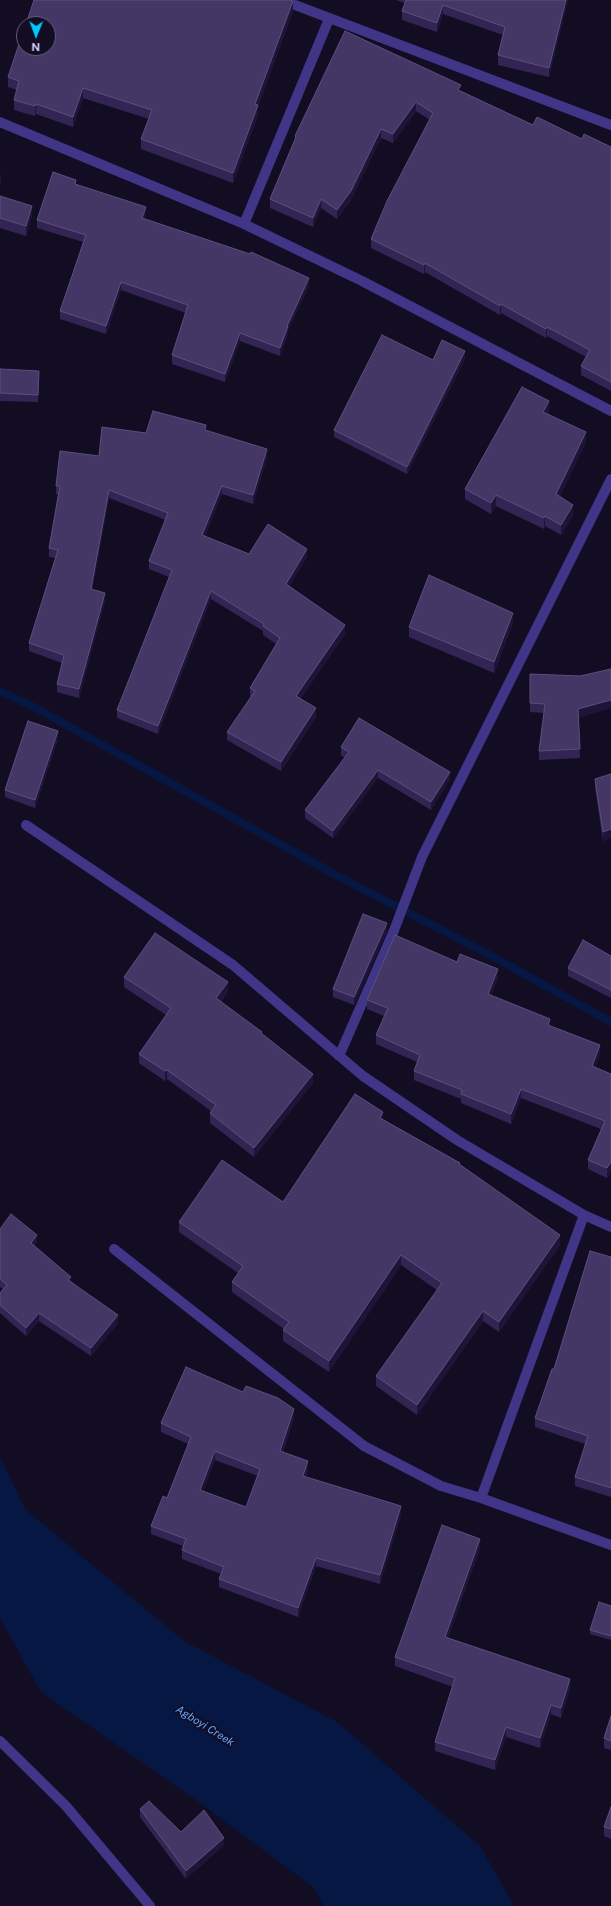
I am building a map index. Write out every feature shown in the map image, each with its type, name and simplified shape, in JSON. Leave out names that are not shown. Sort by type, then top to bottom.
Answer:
[{"type":"street","points":[[282,0],[611,125]]},
{"type":"street","points":[[244,224],[329,19]]},
{"type":"street","points":[[0,122],[244,224],[362,281],[611,412]]},
{"type":"street","points":[[340,1056],[397,922],[422,857],[611,479]]},
{"type":"street","points":[[26,825],[233,965],[363,1076],[457,1140],[584,1216],[611,1227]]},
{"type":"street","points":[[481,1498],[584,1216]]},
{"type":"street","points":[[114,1249],[364,1446],[441,1486],[481,1498],[611,1545]]},
{"type":"street","points":[[0,1741],[66,1806],[150,1906]]},
{"type":"water","name":"Agboyi Creek","points":[[0,1457],[25,1509],[184,1641],[337,1722],[480,1846],[514,1906],[324,1906],[313,1887],[199,1802],[41,1692],[0,1618]]},
{"type":"building","points":[[34,0],[293,1],[255,104],[258,105],[233,173],[141,139],[152,110],[83,88],[73,117],[36,104],[35,106],[14,100],[19,81],[8,77],[16,53],[16,56],[56,56],[56,16],[29,16]]},
{"type":"building","points":[[406,0],[566,0],[549,68],[498,55],[505,27],[443,5],[437,23],[402,11]]},
{"type":"building","points":[[345,31],[461,85],[458,90],[533,125],[537,117],[582,139],[584,134],[611,147],[611,382],[581,366],[590,350],[547,327],[546,329],[501,304],[500,306],[425,263],[424,265],[371,239],[387,201],[433,113],[416,102],[393,134],[381,129],[351,191],[337,210],[321,199],[313,218],[270,199],[296,137],[295,136]]},
{"type":"building","points":[[53,172],[76,180],[75,184],[146,207],[142,218],[250,254],[251,252],[309,278],[287,326],[280,348],[240,333],[225,374],[172,355],[188,305],[121,282],[106,326],[60,311],[86,235],[37,220]]},
{"type":"building","points":[[0,196],[32,206],[26,226],[0,218]]},
{"type":"building","points":[[382,335],[433,360],[442,340],[465,351],[407,467],[334,430]]},
{"type":"building","points":[[0,369],[39,371],[38,395],[0,393]]},
{"type":"building","points":[[522,387],[549,401],[543,412],[586,432],[556,494],[573,505],[561,525],[545,516],[544,518],[496,495],[491,503],[465,489]]},
{"type":"building","points":[[153,411],[206,425],[205,430],[267,449],[253,495],[222,486],[202,535],[249,554],[268,524],[307,549],[286,584],[345,625],[296,696],[316,708],[281,762],[227,732],[255,691],[250,688],[280,638],[263,626],[264,624],[211,591],[158,726],[117,710],[172,570],[149,561],[168,513],[109,490],[91,589],[105,593],[79,689],[57,684],[64,655],[29,643],[58,550],[49,548],[60,486],[56,486],[60,451],[99,456],[102,427],[146,433]]},
{"type":"building","points":[[429,575],[513,613],[494,662],[409,627]]},
{"type":"building","points":[[611,669],[611,700],[578,709],[580,749],[539,751],[545,704],[530,703],[530,674],[580,676]]},
{"type":"building","points":[[359,718],[450,772],[431,802],[378,770],[333,831],[305,810],[349,752],[341,747]]},
{"type":"building","points":[[28,721],[58,731],[35,800],[5,790]]},
{"type":"building","points":[[611,774],[611,829],[603,832],[595,779]]},
{"type":"building","points":[[363,914],[387,923],[354,997],[333,989]]},
{"type":"building","points":[[155,933],[228,982],[216,998],[262,1032],[261,1033],[313,1074],[254,1148],[210,1113],[216,1105],[167,1070],[165,1071],[139,1054],[171,1008],[124,977]]},
{"type":"building","points":[[395,935],[457,962],[460,954],[498,969],[488,994],[550,1019],[548,1025],[600,1045],[592,1066],[611,1074],[611,1162],[607,1168],[588,1160],[605,1121],[521,1089],[511,1114],[461,1094],[462,1090],[414,1071],[420,1055],[376,1035],[388,1008],[367,1000]]},
{"type":"building","points":[[583,940],[611,956],[611,990],[568,968]]},
{"type":"building","points":[[355,1094],[383,1112],[380,1118],[460,1163],[459,1164],[560,1235],[499,1322],[483,1311],[417,1405],[376,1376],[442,1283],[401,1255],[329,1361],[283,1330],[289,1322],[232,1282],[243,1266],[179,1222],[222,1160],[283,1202]]},
{"type":"building","points":[[11,1214],[37,1235],[31,1243],[71,1277],[68,1280],[118,1315],[91,1348],[39,1313],[26,1328],[0,1305],[0,1293],[7,1285],[0,1279],[0,1229]]},
{"type":"building","points":[[590,1251],[611,1257],[611,1488],[575,1477],[588,1436],[535,1418],[552,1369],[554,1369]]},
{"type":"building","points":[[186,1367],[243,1392],[246,1386],[278,1398],[294,1409],[280,1451],[308,1461],[303,1476],[401,1506],[380,1575],[316,1558],[298,1608],[219,1579],[224,1567],[182,1550],[186,1539],[151,1526],[163,1496],[167,1498],[191,1437],[161,1423]],"holes":[[[215,1451],[260,1469],[246,1507],[200,1490]]]},
{"type":"building","points":[[442,1525],[480,1539],[445,1637],[570,1679],[561,1708],[551,1705],[540,1738],[506,1727],[495,1760],[435,1742],[455,1678],[395,1657]]},
{"type":"building","points":[[599,1602],[611,1606],[611,1636],[590,1630]]},
{"type":"building","points":[[611,1716],[611,1741],[604,1738]]},
{"type":"building","points":[[149,1801],[181,1832],[204,1810],[224,1838],[186,1871],[140,1809]]},
{"type":"building","points":[[611,1807],[611,1829],[604,1827]]},
{"type":"waterway","points":[[0,691],[36,708],[332,873],[486,953],[611,1022]]}]
